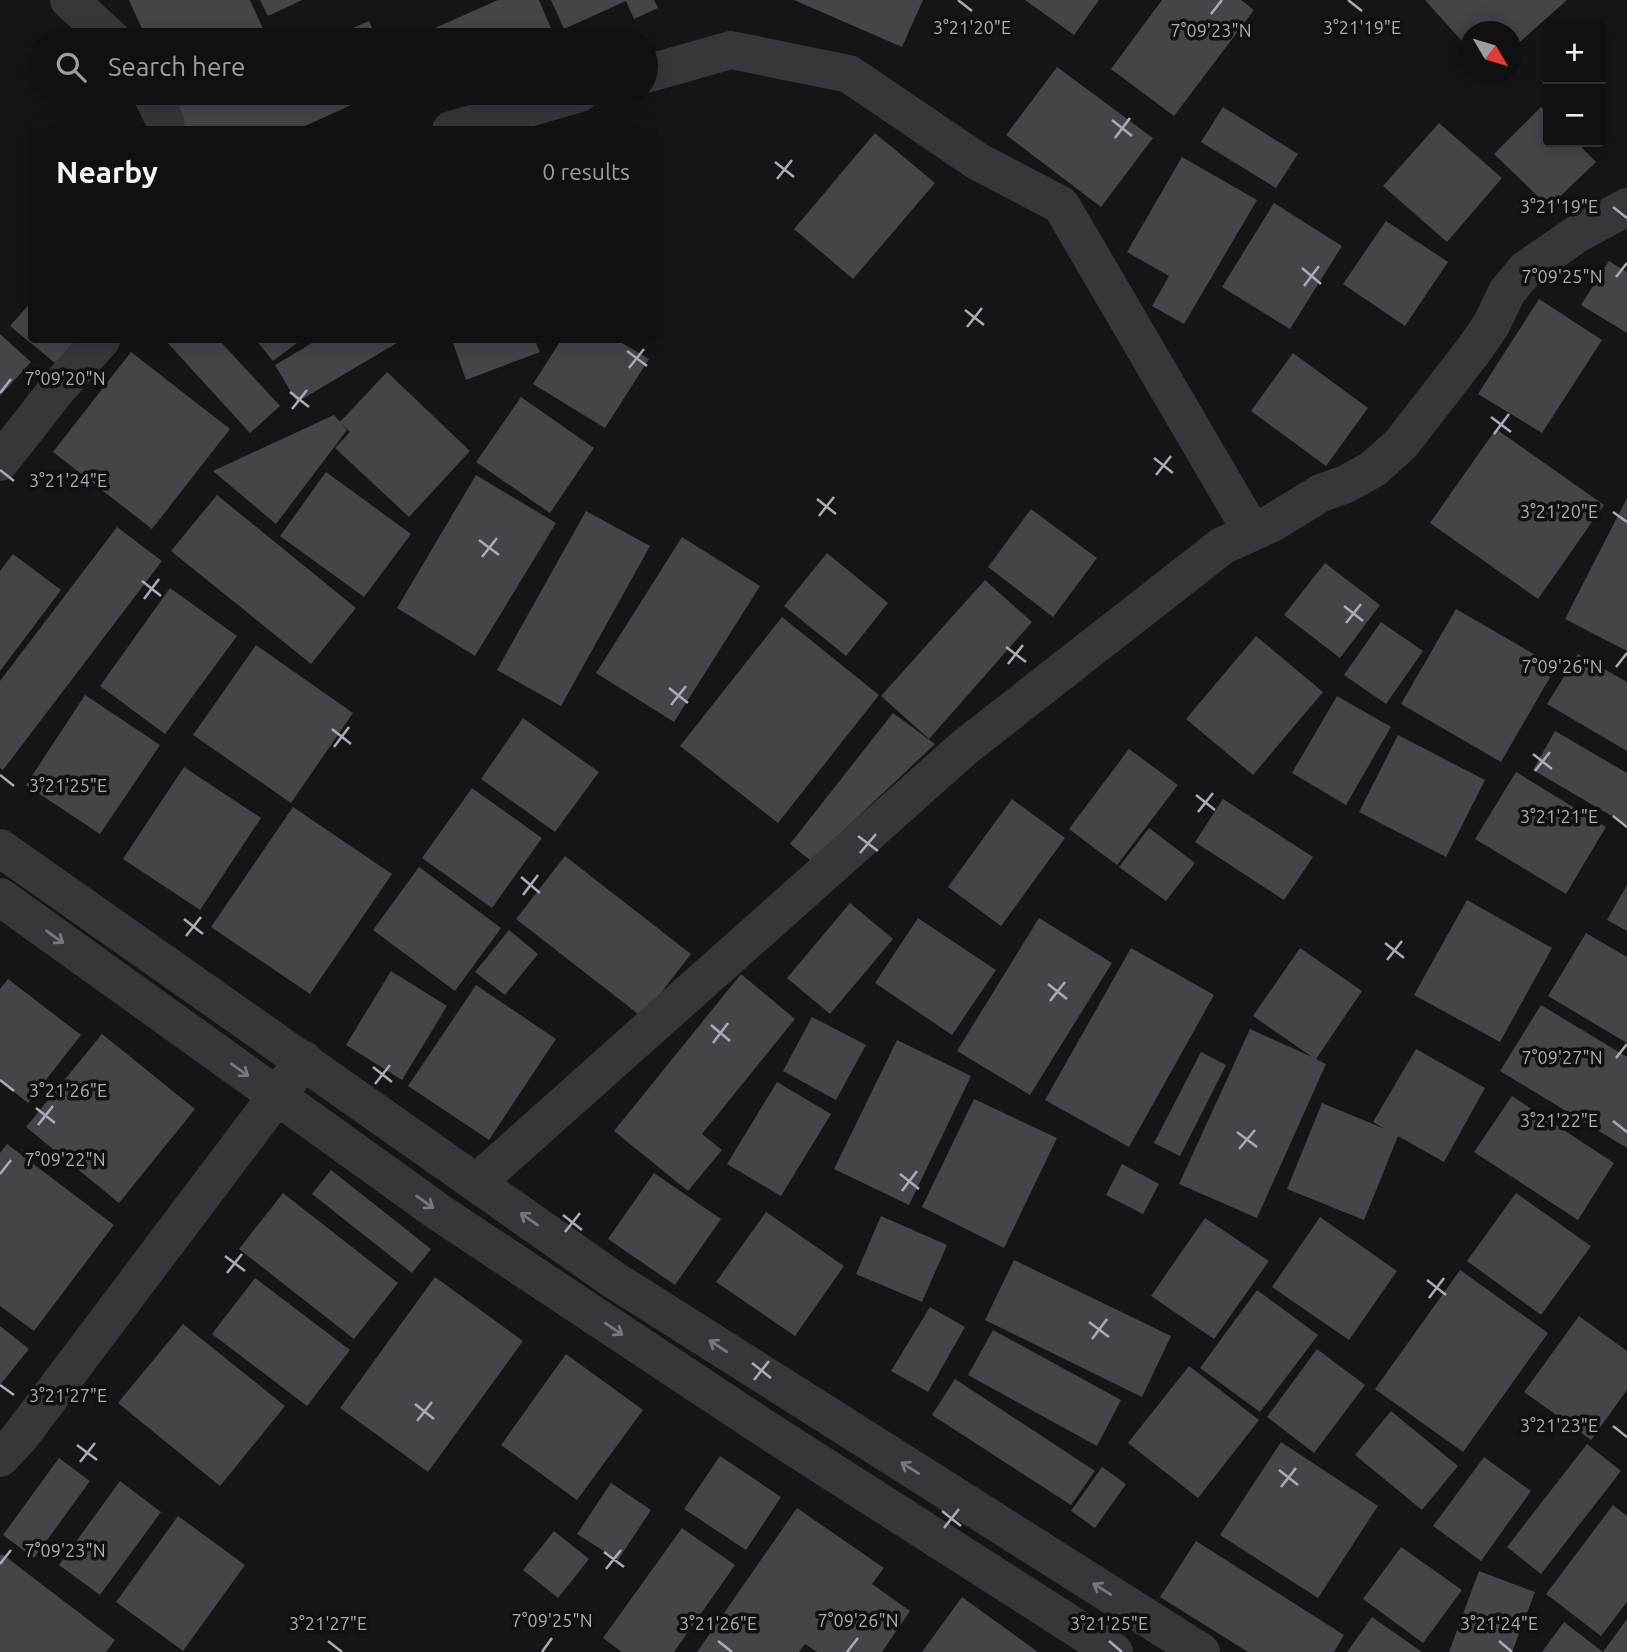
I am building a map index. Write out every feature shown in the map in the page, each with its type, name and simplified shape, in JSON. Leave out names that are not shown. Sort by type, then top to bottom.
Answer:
[{"type":"street","points":[[69,0],[100,28]]},
{"type":"street","points":[[658,71],[731,50],[849,74],[978,161],[1061,205],[1252,531]]},
{"type":"street","points":[[156,105],[166,126]]},
{"type":"street","points":[[465,126],[538,105]]},
{"type":"street","points":[[477,1182],[965,747],[1222,546],[1272,523],[1321,494],[1373,469],[1401,444],[1473,351],[1491,325],[1507,292],[1525,270],[1577,234],[1627,207]]},
{"type":"street","points":[[0,462],[58,388],[98,343]]},
{"type":"street","points":[[0,848],[614,1280],[1201,1652]]},
{"type":"street","points":[[0,897],[440,1213],[761,1426],[1114,1652]]},
{"type":"street","points":[[0,1458],[19,1438],[304,1060]]},
{"type":"building","points":[[129,0],[250,0],[263,28],[142,28]]},
{"type":"building","points":[[260,0],[302,0],[268,16]]},
{"type":"building","points":[[498,0],[539,0],[551,28],[435,28]]},
{"type":"building","points":[[551,0],[654,0],[658,8],[634,19],[626,1],[564,28]]},
{"type":"building","points":[[794,0],[923,0],[902,47]]},
{"type":"building","points":[[1025,0],[1099,0],[1074,35]]},
{"type":"building","points":[[1162,0],[1241,0],[1254,10],[1174,116],[1111,69]]},
{"type":"building","points":[[1425,0],[1567,0],[1522,40],[1522,21],[1459,21],[1459,38]]},
{"type":"building","points":[[369,21],[372,28],[353,28]]},
{"type":"building","points":[[1057,67],[1153,138],[1101,207],[1006,135]]},
{"type":"building","points":[[351,105],[305,126],[183,126],[176,107]]},
{"type":"building","points":[[1223,107],[1298,154],[1276,188],[1201,142]]},
{"type":"building","points":[[1541,107],[1543,147],[1581,147],[1596,162],[1549,207],[1494,154]]},
{"type":"building","points":[[1439,123],[1502,178],[1447,242],[1383,186]]},
{"type":"building","points":[[875,133],[935,183],[853,279],[794,229]]},
{"type":"building","points":[[1182,157],[1257,200],[1184,324],[1152,306],[1169,276],[1127,252]]},
{"type":"building","points":[[1274,203],[1342,246],[1290,329],[1222,287]]},
{"type":"building","points":[[1386,221],[1448,262],[1405,326],[1343,284]]},
{"type":"building","points":[[1609,261],[1627,272],[1627,333],[1581,305]]},
{"type":"building","points":[[1539,299],[1602,340],[1542,433],[1478,394]]},
{"type":"building","points":[[28,306],[28,341],[10,326]]},
{"type":"building","points":[[0,334],[31,362],[0,396]]},
{"type":"building","points":[[31,343],[82,343],[61,368]]},
{"type":"building","points":[[168,343],[222,343],[280,406],[250,433]]},
{"type":"building","points":[[258,343],[297,343],[273,361]]},
{"type":"building","points":[[312,343],[397,343],[297,402],[275,365]]},
{"type":"building","points":[[453,343],[536,343],[540,352],[466,380]]},
{"type":"building","points":[[559,343],[622,343],[649,359],[605,428],[533,384]]},
{"type":"building","points":[[131,352],[230,429],[152,529],[53,452]]},
{"type":"building","points":[[1293,353],[1368,408],[1326,466],[1251,411]]},
{"type":"building","points":[[387,372],[470,451],[409,517],[335,448],[350,432],[340,422]]},
{"type":"building","points":[[521,397],[594,448],[550,513],[476,462]]},
{"type":"building","points":[[334,415],[347,430],[276,524],[213,471]]},
{"type":"building","points":[[1496,429],[1604,505],[1538,599],[1430,523]]},
{"type":"building","points":[[326,472],[411,534],[364,597],[280,536]]},
{"type":"building","points":[[476,475],[556,523],[475,656],[397,608]]},
{"type":"building","points":[[217,495],[356,608],[311,664],[171,551]]},
{"type":"building","points":[[1627,498],[1627,651],[1565,619]]},
{"type":"building","points":[[1031,509],[1097,558],[1053,617],[988,567]]},
{"type":"building","points":[[586,511],[650,546],[561,706],[497,670]]},
{"type":"building","points":[[117,527],[162,561],[3,770],[0,768],[0,681]]},
{"type":"building","points":[[682,537],[760,586],[674,722],[596,673]]},
{"type":"building","points":[[827,553],[888,603],[846,656],[784,606]]},
{"type":"building","points":[[13,554],[61,590],[0,671],[0,571]]},
{"type":"building","points":[[1325,563],[1380,605],[1340,658],[1284,615]]},
{"type":"building","points":[[985,580],[1032,622],[929,739],[881,696]]},
{"type":"building","points":[[170,588],[237,636],[165,734],[100,686]]},
{"type":"building","points":[[1456,609],[1556,667],[1501,762],[1401,704]]},
{"type":"building","points":[[782,617],[879,695],[778,823],[680,746]]},
{"type":"building","points":[[1381,622],[1423,651],[1386,704],[1344,675]]},
{"type":"building","points":[[1256,636],[1323,692],[1253,775],[1186,719]]},
{"type":"building","points":[[256,645],[353,713],[291,803],[193,735]]},
{"type":"building","points":[[1578,654],[1627,682],[1627,751],[1547,704]]},
{"type":"building","points":[[85,695],[160,745],[100,834],[26,785]]},
{"type":"building","points":[[1337,696],[1391,727],[1346,805],[1292,773]]},
{"type":"building","points":[[893,713],[935,744],[811,861],[790,844]]},
{"type":"building","points":[[523,718],[599,772],[555,832],[481,779]]},
{"type":"building","points":[[1555,731],[1627,773],[1627,825],[1533,770]]},
{"type":"building","points":[[1398,735],[1485,780],[1446,857],[1359,812]]},
{"type":"building","points":[[1129,749],[1178,785],[1117,865],[1069,829]]},
{"type":"building","points":[[184,767],[261,818],[200,910],[123,859]]},
{"type":"building","points":[[1516,772],[1606,827],[1566,894],[1475,839]]},
{"type":"building","points":[[472,788],[542,838],[492,908],[422,858]]},
{"type":"building","points":[[1012,799],[1065,838],[1001,926],[948,887]]},
{"type":"building","points":[[1223,799],[1313,857],[1284,900],[1195,842]]},
{"type":"building","points":[[293,807],[392,874],[310,994],[211,927]]},
{"type":"building","points":[[1149,828],[1195,863],[1166,901],[1119,867]]},
{"type":"building","points":[[565,856],[691,954],[642,1017],[516,919]]},
{"type":"building","points":[[419,867],[501,928],[455,991],[373,930]]},
{"type":"building","points":[[1627,885],[1627,931],[1607,920]]},
{"type":"building","points":[[1467,900],[1552,948],[1500,1042],[1414,995]]},
{"type":"building","points":[[850,903],[893,939],[830,1014],[787,978]]},
{"type":"building","points":[[918,918],[996,970],[952,1035],[875,983]]},
{"type":"building","points":[[1039,918],[1112,963],[1030,1095],[957,1051]]},
{"type":"building","points":[[509,930],[538,954],[505,995],[475,972]]},
{"type":"building","points":[[1586,933],[1627,957],[1627,1043],[1548,996]]},
{"type":"building","points":[[1131,948],[1214,995],[1129,1147],[1045,1100]]},
{"type":"building","points":[[1300,948],[1362,991],[1316,1059],[1326,1064],[1257,1218],[1179,1184],[1250,1029],[1312,1057],[1253,1016]]},
{"type":"building","points":[[391,971],[447,1006],[402,1080],[346,1045]]},
{"type":"building","points":[[741,974],[795,1019],[702,1134],[722,1150],[688,1191],[614,1131]]},
{"type":"building","points":[[8,979],[81,1035],[28,1103],[0,1081],[0,989]]},
{"type":"building","points":[[476,985],[556,1039],[489,1140],[408,1086]]},
{"type":"building","points":[[1541,1005],[1627,1057],[1627,1148],[1500,1071]]},
{"type":"building","points":[[812,1017],[866,1045],[836,1100],[783,1071]]},
{"type":"building","points":[[102,1034],[195,1109],[119,1203],[26,1127]]},
{"type":"building","points":[[897,1040],[971,1076],[909,1205],[834,1169]]},
{"type":"building","points":[[1416,1049],[1485,1088],[1444,1162],[1398,1136],[1364,1220],[1287,1189],[1322,1103],[1385,1129],[1373,1122]]},
{"type":"building","points":[[1201,1052],[1226,1065],[1180,1156],[1154,1143]]},
{"type":"building","points":[[777,1082],[831,1114],[781,1196],[727,1164]]},
{"type":"building","points":[[1512,1096],[1614,1163],[1578,1220],[1474,1152]]},
{"type":"building","points":[[974,1099],[1057,1138],[1004,1248],[922,1207]]},
{"type":"building","points":[[7,1144],[114,1225],[34,1331],[0,1306],[0,1153]]},
{"type":"building","points":[[1122,1164],[1159,1184],[1143,1214],[1106,1195]]},
{"type":"building","points":[[331,1170],[431,1249],[412,1273],[312,1194]]},
{"type":"building","points":[[654,1173],[721,1219],[675,1285],[608,1239]]},
{"type":"building","points":[[283,1193],[398,1283],[354,1339],[239,1249]]},
{"type":"building","points":[[1516,1193],[1591,1246],[1541,1315],[1467,1261]]},
{"type":"building","points":[[766,1212],[844,1266],[795,1336],[716,1282]]},
{"type":"building","points":[[881,1216],[947,1245],[922,1302],[856,1274]]},
{"type":"building","points":[[1320,1217],[1397,1271],[1349,1340],[1272,1287]]},
{"type":"building","points":[[1205,1218],[1269,1261],[1214,1339],[1151,1296]]},
{"type":"building","points":[[1014,1260],[1171,1336],[1142,1397],[985,1320]]},
{"type":"building","points":[[1460,1270],[1548,1333],[1463,1452],[1375,1389]]},
{"type":"building","points":[[435,1277],[523,1341],[428,1472],[340,1408]]},
{"type":"building","points":[[255,1278],[350,1350],[307,1406],[212,1334]]},
{"type":"building","points":[[1257,1290],[1318,1335],[1260,1412],[1200,1368]]},
{"type":"building","points":[[930,1307],[965,1327],[928,1392],[891,1371]]},
{"type":"building","points":[[1579,1316],[1627,1351],[1627,1390],[1591,1440],[1524,1392]]},
{"type":"building","points":[[183,1324],[285,1406],[220,1486],[118,1403]]},
{"type":"building","points":[[0,1326],[29,1349],[0,1385]]},
{"type":"building","points":[[993,1330],[1121,1400],[1097,1446],[968,1375]]},
{"type":"building","points":[[1317,1349],[1365,1385],[1314,1453],[1267,1417]]},
{"type":"building","points":[[566,1354],[643,1410],[577,1500],[501,1445]]},
{"type":"building","points":[[1189,1366],[1259,1420],[1198,1498],[1128,1443]]},
{"type":"building","points":[[955,1379],[1095,1471],[1071,1505],[932,1415]]},
{"type":"building","points":[[1391,1411],[1458,1466],[1422,1510],[1355,1455]]},
{"type":"building","points":[[1281,1442],[1378,1506],[1318,1598],[1220,1535]]},
{"type":"building","points":[[1587,1444],[1621,1471],[1541,1574],[1507,1547]]},
{"type":"building","points":[[720,1456],[781,1497],[746,1550],[684,1509]]},
{"type":"building","points":[[1484,1457],[1531,1491],[1481,1561],[1433,1526]]},
{"type":"building","points":[[59,1458],[90,1481],[34,1558],[3,1535]]},
{"type":"building","points":[[1102,1467],[1126,1484],[1095,1528],[1071,1511]]},
{"type":"building","points":[[120,1481],[161,1512],[100,1595],[59,1565]]},
{"type":"building","points":[[611,1483],[651,1510],[618,1560],[577,1534]]},
{"type":"building","points":[[1613,1505],[1627,1516],[1627,1602],[1601,1636],[1546,1594]]},
{"type":"building","points":[[797,1508],[884,1568],[872,1584],[910,1611],[882,1652],[817,1652],[805,1644],[799,1652],[697,1652]]},
{"type":"building","points":[[178,1516],[245,1565],[183,1651],[116,1602]]},
{"type":"building","points":[[682,1528],[735,1565],[674,1652],[622,1652],[603,1638]]},
{"type":"building","points":[[554,1531],[589,1559],[558,1598],[523,1570]]},
{"type":"building","points":[[1196,1541],[1344,1635],[1334,1652],[1248,1652],[1160,1597]]},
{"type":"building","points":[[1401,1547],[1462,1590],[1423,1643],[1363,1599]]},
{"type":"building","points":[[2,1554],[115,1640],[106,1652],[0,1652]]},
{"type":"building","points":[[1479,1571],[1535,1592],[1512,1652],[1449,1652]]},
{"type":"building","points":[[962,1597],[1038,1652],[922,1652]]},
{"type":"building","points":[[1372,1617],[1422,1652],[1347,1652]]},
{"type":"building","points":[[1627,1619],[1627,1652],[1603,1652]]},
{"type":"building","points":[[1564,1622],[1603,1652],[1542,1652]]}]
